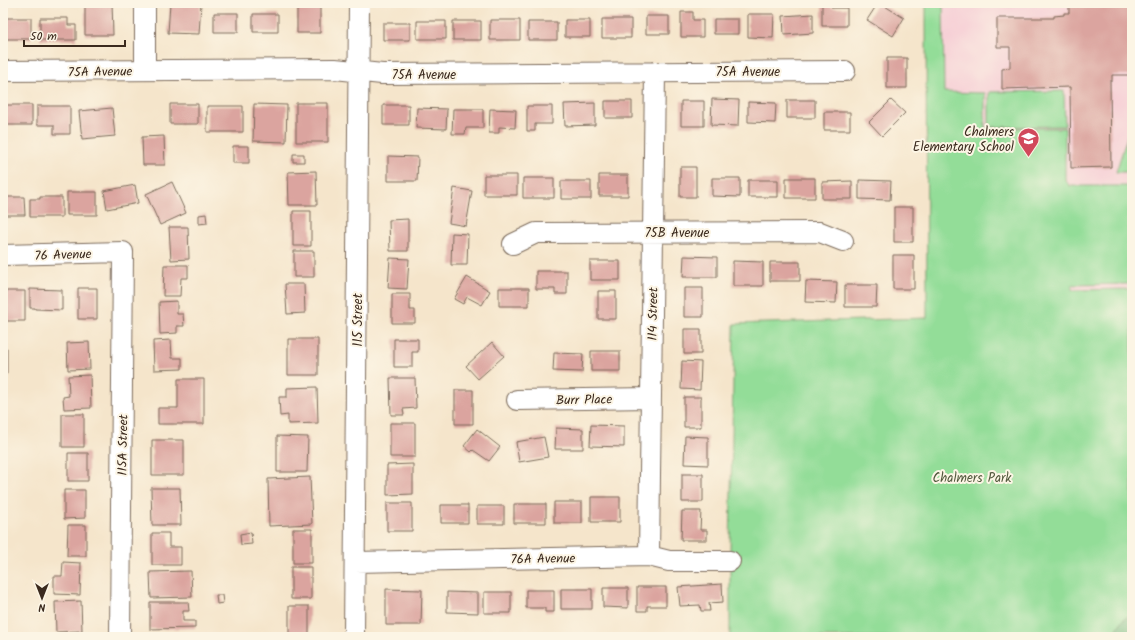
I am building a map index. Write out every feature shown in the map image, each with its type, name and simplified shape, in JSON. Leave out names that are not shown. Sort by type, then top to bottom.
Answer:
[{"type":"street","points":[[145,3],[145,70]]},
{"type":"street","name":"115 Street","points":[[354,637],[359,3]]},
{"type":"street","name":"75A Avenue","points":[[3,71],[335,68],[382,74],[845,70]]},
{"type":"street","name":"114 Street","points":[[649,556],[655,72]]},
{"type":"street","name":"75B Avenue","points":[[513,244],[536,233],[820,232],[843,241]]},
{"type":"street","name":"76 Avenue","points":[[3,256],[123,252]]},
{"type":"street","name":"115A Street","points":[[120,637],[123,252]]},
{"type":"street","name":"Burr Place","points":[[517,400],[651,398]]},
{"type":"street","name":"76A Avenue","points":[[355,562],[649,556],[669,561],[730,561]]},
{"type":"shaded area","name":"Chalmers Elementary School","points":[[926,3],[1132,3],[1132,314],[927,319]]},
{"type":"green space","name":"Chalmers Park","points":[[926,3],[943,3],[944,92],[985,93],[985,128],[1065,128],[1065,180],[1070,186],[1132,186],[1132,284],[1072,285],[1072,290],[1132,289],[1132,637],[730,637],[734,324],[927,318]]},
{"type":"green space","points":[[1064,91],[1065,126],[989,127],[989,92]]},
{"type":"green space","points":[[1132,121],[1132,172],[1116,172]]},
{"type":"green space","points":[[1132,613],[1132,637],[1112,637],[1122,621]]},
{"type":"building","points":[[85,3],[112,3],[113,35],[85,35]]},
{"type":"building","points":[[170,3],[201,3],[199,34],[168,33]]},
{"type":"building","points":[[297,3],[320,3],[320,33],[297,33]]},
{"type":"building","points":[[822,3],[832,3],[832,8],[847,8],[847,26],[822,26]]},
{"type":"building","points":[[878,3],[904,18],[893,36],[867,20]]},
{"type":"building","points":[[1069,3],[1132,3],[1132,75],[1112,75],[1112,81],[1110,81],[1111,167],[1071,168],[1070,87],[1002,89],[1002,69],[1010,68],[1010,47],[997,47],[997,18],[1054,18],[1054,16],[1069,13]]},
{"type":"building","points":[[681,12],[693,12],[693,20],[703,20],[703,37],[681,37]]},
{"type":"building","points":[[214,13],[238,13],[238,32],[214,32]]},
{"type":"building","points":[[253,14],[278,14],[278,32],[253,32]]},
{"type":"building","points":[[748,14],[774,14],[773,38],[748,37]]},
{"type":"building","points":[[813,14],[813,33],[784,35],[783,16]]},
{"type":"building","points":[[646,16],[669,16],[669,34],[646,34]]},
{"type":"building","points":[[3,18],[31,18],[31,39],[3,39]]},
{"type":"building","points":[[40,18],[68,18],[68,25],[76,25],[76,40],[40,40]]},
{"type":"building","points":[[602,19],[631,19],[631,38],[602,38]]},
{"type":"building","points":[[714,19],[738,19],[738,34],[714,34]]},
{"type":"building","points":[[490,20],[520,20],[520,40],[490,40]]},
{"type":"building","points":[[565,20],[590,20],[590,37],[565,37]]},
{"type":"building","points":[[417,21],[446,21],[446,39],[417,39]]},
{"type":"building","points":[[453,21],[481,21],[481,40],[453,40]]},
{"type":"building","points":[[528,22],[557,22],[557,40],[528,40]]},
{"type":"building","points":[[383,23],[410,23],[410,40],[383,40]]},
{"type":"building","points":[[887,58],[907,58],[907,88],[887,88]]},
{"type":"building","points":[[712,99],[739,100],[738,126],[711,125]]},
{"type":"building","points":[[787,100],[815,100],[815,118],[787,118]]},
{"type":"building","points":[[891,100],[905,113],[882,136],[869,122]]},
{"type":"building","points":[[605,101],[632,101],[632,118],[605,118]]},
{"type":"building","points":[[681,101],[704,101],[704,126],[681,126]]},
{"type":"building","points":[[748,102],[776,103],[775,123],[748,122]]},
{"type":"building","points":[[296,103],[328,103],[328,142],[296,142]]},
{"type":"building","points":[[595,103],[595,125],[565,126],[564,104]]},
{"type":"building","points":[[170,104],[198,104],[198,124],[170,124]]},
{"type":"building","points":[[254,104],[287,105],[286,142],[253,141]]},
{"type":"building","points":[[3,105],[32,105],[32,125],[3,125]]},
{"type":"building","points":[[383,105],[409,105],[409,125],[383,125]]},
{"type":"building","points":[[37,106],[70,106],[70,134],[54,134],[54,125],[37,125]]},
{"type":"building","points":[[207,106],[243,106],[243,132],[207,132]]},
{"type":"building","points":[[527,106],[552,106],[552,124],[535,124],[535,131],[527,131]]},
{"type":"building","points":[[112,108],[115,136],[82,139],[79,111]]},
{"type":"building","points":[[417,108],[447,109],[446,129],[416,128]]},
{"type":"building","points":[[453,109],[483,109],[483,128],[466,128],[465,134],[452,134]]},
{"type":"building","points":[[490,109],[516,110],[515,128],[499,127],[499,133],[489,133]]},
{"type":"building","points":[[824,112],[850,112],[850,130],[824,130]]},
{"type":"building","points":[[164,136],[165,165],[143,165],[142,137]]},
{"type":"building","points":[[233,146],[249,146],[249,163],[233,163]]},
{"type":"building","points":[[293,154],[304,154],[304,162],[293,162]]},
{"type":"building","points":[[388,156],[418,157],[417,181],[388,181]]},
{"type":"building","points":[[680,167],[696,167],[696,197],[680,197]]},
{"type":"building","points":[[316,171],[317,205],[289,205],[288,172]]},
{"type":"building","points":[[484,175],[517,175],[517,195],[484,195]]},
{"type":"building","points":[[599,175],[628,175],[628,196],[599,196]]},
{"type":"building","points":[[523,178],[554,178],[554,198],[523,198]]},
{"type":"building","points":[[712,178],[740,178],[740,197],[712,196]]},
{"type":"building","points":[[786,178],[815,178],[815,198],[786,198]]},
{"type":"building","points":[[748,180],[778,180],[778,197],[748,197]]},
{"type":"building","points":[[859,180],[891,181],[890,200],[859,199]]},
{"type":"building","points":[[561,181],[591,181],[591,199],[561,199]]},
{"type":"building","points":[[852,181],[852,199],[822,199],[822,182]]},
{"type":"building","points":[[172,182],[186,213],[160,225],[146,194]]},
{"type":"building","points":[[135,185],[138,203],[107,209],[104,191]]},
{"type":"building","points":[[454,188],[472,191],[466,226],[449,223]]},
{"type":"building","points":[[67,192],[97,192],[97,215],[67,215]]},
{"type":"building","points":[[3,197],[24,197],[25,215],[3,215]]},
{"type":"building","points":[[40,197],[62,197],[62,217],[30,217],[30,199],[40,199]]},
{"type":"building","points":[[894,207],[913,207],[913,242],[894,242]]},
{"type":"building","points":[[293,211],[311,211],[311,246],[293,246]]},
{"type":"building","points":[[206,214],[207,223],[199,224],[199,215]]},
{"type":"building","points":[[408,219],[408,251],[390,251],[389,220]]},
{"type":"building","points":[[169,227],[188,227],[189,259],[171,260]]},
{"type":"building","points":[[452,233],[468,234],[467,265],[451,265]]},
{"type":"building","points":[[294,251],[314,251],[314,277],[294,277]]},
{"type":"building","points":[[893,255],[914,255],[914,289],[893,289]]},
{"type":"building","points":[[684,256],[717,257],[717,277],[683,277]]},
{"type":"building","points":[[390,258],[409,259],[407,289],[388,288]]},
{"type":"building","points":[[590,261],[620,261],[620,280],[590,280]]},
{"type":"building","points":[[733,261],[763,262],[763,286],[733,286]]},
{"type":"building","points":[[770,262],[800,262],[800,281],[770,281]]},
{"type":"building","points":[[164,265],[188,265],[188,278],[181,278],[180,296],[163,296]]},
{"type":"building","points":[[536,271],[567,271],[567,294],[555,294],[555,289],[536,289]]},
{"type":"building","points":[[467,277],[490,291],[482,305],[467,297],[463,304],[454,299]]},
{"type":"building","points":[[806,281],[837,282],[836,303],[805,302]]},
{"type":"building","points":[[285,284],[304,284],[305,313],[287,314]]},
{"type":"building","points":[[845,285],[877,285],[876,307],[845,307]]},
{"type":"building","points":[[78,288],[97,288],[97,319],[78,319]]},
{"type":"building","points":[[499,288],[529,288],[529,306],[499,306]]},
{"type":"building","points":[[684,288],[703,288],[703,317],[684,317]]},
{"type":"building","points":[[30,289],[62,290],[62,310],[30,308]]},
{"type":"building","points":[[3,291],[25,291],[25,321],[3,321]]},
{"type":"building","points":[[598,291],[616,291],[616,319],[598,319]]},
{"type":"building","points":[[392,294],[410,294],[410,310],[415,310],[415,323],[392,323]]},
{"type":"building","points":[[177,301],[177,314],[183,314],[184,326],[177,326],[177,333],[160,334],[159,302]]},
{"type":"building","points":[[684,329],[701,329],[701,354],[684,354]]},
{"type":"building","points":[[288,339],[318,339],[318,375],[288,375]]},
{"type":"building","points":[[394,339],[418,339],[418,352],[412,352],[412,367],[394,367]]},
{"type":"building","points":[[171,340],[172,358],[182,358],[182,369],[154,370],[153,341]]},
{"type":"building","points":[[89,342],[90,369],[68,370],[67,343]]},
{"type":"building","points":[[492,342],[504,356],[478,379],[466,366]]},
{"type":"building","points":[[3,348],[7,348],[7,374],[3,374]]},
{"type":"building","points":[[591,351],[620,351],[620,371],[591,371]]},
{"type":"building","points":[[554,353],[583,354],[582,372],[553,371]]},
{"type":"building","points":[[682,361],[701,362],[700,390],[681,389]]},
{"type":"building","points":[[90,375],[91,408],[64,409],[63,397],[69,396],[68,376]]},
{"type":"building","points":[[390,378],[415,378],[416,408],[403,409],[404,415],[391,415]]},
{"type":"building","points":[[178,379],[204,379],[204,424],[158,424],[158,408],[178,408]]},
{"type":"building","points":[[317,387],[318,423],[288,424],[288,415],[280,416],[279,397],[287,397],[287,388]]},
{"type":"building","points":[[455,390],[473,390],[473,424],[455,424]]},
{"type":"building","points":[[684,397],[701,397],[701,427],[684,427]]},
{"type":"building","points":[[62,414],[84,414],[84,447],[62,447]]},
{"type":"building","points":[[390,423],[415,423],[415,457],[390,457]]},
{"type":"building","points":[[591,425],[624,426],[624,447],[590,446]]},
{"type":"building","points":[[556,428],[583,429],[583,449],[555,449]]},
{"type":"building","points":[[477,429],[500,447],[489,461],[473,450],[471,452],[464,446]]},
{"type":"building","points":[[277,436],[308,437],[307,472],[277,472]]},
{"type":"building","points":[[685,436],[708,437],[708,465],[684,464]]},
{"type":"building","points":[[544,437],[548,457],[519,462],[516,442]]},
{"type":"building","points":[[152,440],[184,440],[184,475],[152,475]]},
{"type":"building","points":[[68,453],[88,453],[88,481],[68,481]]},
{"type":"building","points":[[413,464],[413,494],[387,495],[387,465]]},
{"type":"building","points":[[682,474],[703,474],[703,502],[682,502]]},
{"type":"building","points":[[310,477],[312,524],[269,526],[268,479]]},
{"type":"building","points":[[151,488],[180,488],[181,525],[152,525]]},
{"type":"building","points":[[64,490],[85,490],[85,518],[64,519]]},
{"type":"building","points":[[591,497],[620,497],[620,522],[591,522]]},
{"type":"building","points":[[554,502],[582,502],[582,523],[554,523]]},
{"type":"building","points":[[387,503],[412,503],[412,531],[387,531]]},
{"type":"building","points":[[514,504],[546,504],[546,523],[514,523]]},
{"type":"building","points":[[441,505],[468,505],[468,523],[441,523]]},
{"type":"building","points":[[477,506],[504,506],[504,524],[477,524]]},
{"type":"building","points":[[682,511],[701,511],[700,530],[707,530],[707,540],[681,540]]},
{"type":"building","points":[[68,525],[86,525],[86,556],[67,556]]},
{"type":"building","points":[[293,529],[312,529],[312,563],[293,563]]},
{"type":"building","points":[[251,532],[252,544],[241,545],[240,534]]},
{"type":"building","points":[[152,533],[169,533],[169,547],[181,547],[181,565],[152,565]]},
{"type":"building","points":[[63,562],[81,563],[80,595],[54,594],[54,576],[62,576]]},
{"type":"building","points":[[291,567],[311,567],[311,599],[291,599]]},
{"type":"building","points":[[191,571],[192,597],[151,598],[150,572]]},
{"type":"building","points":[[722,584],[723,602],[709,603],[710,611],[701,611],[700,605],[680,606],[678,587]]},
{"type":"building","points":[[637,587],[666,587],[666,606],[647,606],[647,611],[637,611]]},
{"type":"building","points":[[603,588],[628,588],[628,608],[603,607]]},
{"type":"building","points":[[386,589],[422,590],[421,625],[386,625]]},
{"type":"building","points":[[561,589],[592,589],[592,609],[561,609]]},
{"type":"building","points":[[526,590],[554,590],[554,612],[545,612],[545,608],[526,608]]},
{"type":"building","points":[[447,592],[478,593],[478,613],[447,612]]},
{"type":"building","points":[[484,592],[511,592],[511,613],[484,613]]},
{"type":"building","points":[[216,595],[222,595],[223,603],[217,604]]},
{"type":"building","points":[[81,601],[82,631],[56,632],[55,602]]},
{"type":"building","points":[[150,602],[188,602],[189,611],[183,611],[183,621],[195,621],[195,628],[150,629]]},
{"type":"building","points":[[289,606],[309,606],[309,635],[289,635]]},
{"type":"place","name":"Chalmers Elementary School","points":[[1029,158]]}]
